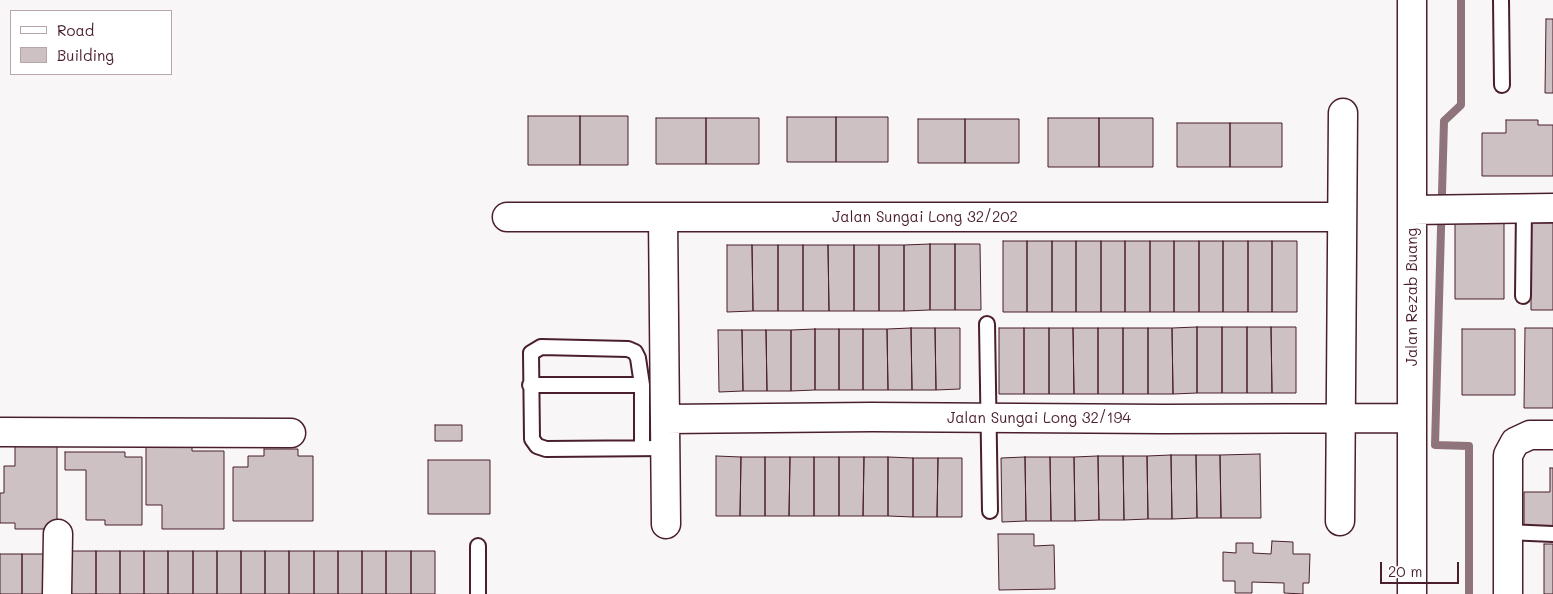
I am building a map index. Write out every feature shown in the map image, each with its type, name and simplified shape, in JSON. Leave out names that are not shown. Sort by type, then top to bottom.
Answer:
[{"type":"street","name":"Jalan Rezab Buang","points":[[1412,0],[1412,594]]},
{"type":"street","points":[[1340,521],[1343,113]]},
{"type":"street","points":[[1412,210],[1553,208]]},
{"type":"street","name":"Jalan Sungai Long 32/202","points":[[507,217],[1342,217]]},
{"type":"street","points":[[663,217],[666,419],[654,448],[666,524]]},
{"type":"street","name":"Jalan Sungai Long 32/194","points":[[666,419],[988,417],[1163,419],[1412,418]]},
{"type":"street","points":[[0,432],[291,433]]},
{"type":"street","points":[[1508,594],[1508,455],[1515,442],[1530,435],[1553,435]]},
{"type":"street","points":[[57,594],[58,534]]},
{"type":"lane","points":[[1501,0],[1502,85]]},
{"type":"lane","points":[[1523,296],[1524,209]]},
{"type":"lane","points":[[987,324],[990,511]]},
{"type":"lane","points":[[541,347],[628,349],[634,352],[638,358],[654,448],[546,449],[537,446],[532,439],[530,385],[531,354],[541,347]]},
{"type":"lane","points":[[530,385],[642,385]]},
{"type":"lane","points":[[1507,532],[1553,534]]},
{"type":"lane","points":[[478,546],[478,594]]},
{"type":"building","points":[[1546,19],[1553,19],[1553,93],[1545,93]]},
{"type":"building","points":[[528,116],[580,116],[580,165],[528,165]]},
{"type":"building","points":[[580,116],[628,116],[628,165],[580,165]]},
{"type":"building","points":[[787,117],[836,117],[836,162],[787,162]]},
{"type":"building","points":[[836,117],[888,117],[888,162],[836,162]]},
{"type":"building","points":[[656,118],[706,118],[706,164],[656,164]]},
{"type":"building","points":[[706,118],[759,118],[759,164],[706,164]]},
{"type":"building","points":[[1048,118],[1099,118],[1099,167],[1048,167]]},
{"type":"building","points":[[1099,118],[1153,118],[1153,167],[1099,167]]},
{"type":"building","points":[[918,119],[965,119],[965,163],[918,163]]},
{"type":"building","points":[[965,119],[1019,119],[1019,163],[965,163]]},
{"type":"building","points":[[1506,120],[1538,120],[1538,125],[1553,125],[1553,176],[1482,176],[1482,133],[1506,133]]},
{"type":"building","points":[[1177,123],[1230,123],[1230,167],[1177,167]]},
{"type":"building","points":[[1230,123],[1282,123],[1282,167],[1230,167]]},
{"type":"building","points":[[1455,221],[1504,221],[1504,299],[1455,299]]},
{"type":"building","points":[[1531,223],[1553,223],[1553,310],[1531,310]]},
{"type":"building","points":[[1003,241],[1027,241],[1027,312],[1003,312]]},
{"type":"building","points":[[1027,241],[1052,241],[1052,312],[1027,312]]},
{"type":"building","points":[[1052,241],[1076,241],[1076,312],[1052,312]]},
{"type":"building","points":[[1076,241],[1101,241],[1101,312],[1076,312]]},
{"type":"building","points":[[1101,241],[1125,241],[1125,312],[1101,312]]},
{"type":"building","points":[[1125,241],[1150,241],[1150,312],[1125,312]]},
{"type":"building","points":[[1150,241],[1174,241],[1174,312],[1150,312]]},
{"type":"building","points":[[1174,241],[1199,241],[1199,312],[1174,312]]},
{"type":"building","points":[[1199,241],[1223,241],[1223,312],[1199,312]]},
{"type":"building","points":[[1223,241],[1248,241],[1248,312],[1223,312]]},
{"type":"building","points":[[1248,241],[1272,241],[1272,312],[1248,312]]},
{"type":"building","points":[[1272,241],[1297,241],[1297,312],[1272,312]]},
{"type":"building","points":[[930,244],[930,310],[904,311],[904,245]]},
{"type":"building","points":[[930,244],[955,244],[955,310],[930,310]]},
{"type":"building","points":[[955,244],[980,244],[981,310],[955,310]]},
{"type":"building","points":[[727,245],[752,245],[753,311],[727,312]]},
{"type":"building","points":[[752,245],[778,245],[778,311],[753,311]]},
{"type":"building","points":[[778,245],[803,245],[803,311],[778,311]]},
{"type":"building","points":[[803,245],[828,245],[829,311],[803,311]]},
{"type":"building","points":[[828,245],[854,245],[854,311],[829,311]]},
{"type":"building","points":[[854,245],[879,245],[879,311],[854,311]]},
{"type":"building","points":[[879,245],[904,245],[904,311],[879,311]]},
{"type":"building","points":[[1197,327],[1222,327],[1222,393],[1197,393]]},
{"type":"building","points":[[1197,327],[1197,393],[1173,394],[1172,328]]},
{"type":"building","points":[[1222,327],[1247,327],[1247,393],[1222,393]]},
{"type":"building","points":[[1247,327],[1271,327],[1272,393],[1247,393]]},
{"type":"building","points":[[1271,327],[1296,327],[1296,393],[1272,393]]},
{"type":"building","points":[[911,328],[935,328],[936,390],[912,390]]},
{"type":"building","points":[[911,328],[912,390],[888,390],[887,329]]},
{"type":"building","points":[[935,328],[960,328],[960,389],[936,390]]},
{"type":"building","points":[[999,328],[1024,328],[1024,394],[999,394]]},
{"type":"building","points":[[1024,328],[1049,328],[1049,394],[1024,394]]},
{"type":"building","points":[[1049,328],[1073,328],[1074,394],[1049,394]]},
{"type":"building","points":[[1073,328],[1098,328],[1098,394],[1074,394]]},
{"type":"building","points":[[1098,328],[1123,328],[1123,394],[1098,394]]},
{"type":"building","points":[[1123,328],[1148,328],[1148,394],[1123,394]]},
{"type":"building","points":[[1148,328],[1172,328],[1173,394],[1148,394]]},
{"type":"building","points":[[1525,328],[1553,328],[1553,408],[1524,408]]},
{"type":"building","points":[[815,329],[839,329],[839,390],[815,390]]},
{"type":"building","points":[[815,329],[815,390],[791,391],[791,330]]},
{"type":"building","points":[[839,329],[863,329],[863,390],[839,390]]},
{"type":"building","points":[[863,329],[887,329],[888,390],[863,390]]},
{"type":"building","points":[[1462,329],[1515,329],[1515,395],[1462,395]]},
{"type":"building","points":[[718,330],[742,330],[743,391],[719,392]]},
{"type":"building","points":[[742,330],[766,330],[767,391],[743,391]]},
{"type":"building","points":[[766,330],[791,330],[791,391],[767,391]]},
{"type":"building","points":[[435,425],[462,425],[462,441],[435,441]]},
{"type":"building","points":[[146,440],[192,440],[192,451],[224,451],[224,529],[162,529],[162,505],[146,505]]},
{"type":"building","points":[[15,445],[57,445],[57,529],[15,529],[15,523],[0,523],[0,493],[4,493],[4,466],[15,466]]},
{"type":"building","points":[[264,449],[298,449],[298,456],[313,456],[313,521],[233,521],[233,467],[248,467],[248,456],[264,456]]},
{"type":"building","points":[[65,452],[125,452],[125,457],[142,457],[142,525],[105,525],[105,520],[86,520],[86,470],[65,470]]},
{"type":"building","points":[[1260,454],[1261,518],[1221,518],[1220,455]]},
{"type":"building","points":[[1171,455],[1172,519],[1148,519],[1147,456]]},
{"type":"building","points":[[1171,455],[1196,455],[1197,518],[1172,519]]},
{"type":"building","points":[[1196,455],[1220,455],[1221,518],[1197,518]]},
{"type":"building","points":[[716,456],[741,457],[740,516],[716,516]]},
{"type":"building","points":[[1098,456],[1099,520],[1075,521],[1074,457]]},
{"type":"building","points":[[1098,456],[1123,456],[1124,520],[1099,520]]},
{"type":"building","points":[[1123,456],[1147,456],[1148,519],[1124,520]]},
{"type":"building","points":[[741,457],[765,457],[765,516],[740,516]]},
{"type":"building","points":[[765,457],[790,457],[789,516],[765,516]]},
{"type":"building","points":[[790,457],[814,457],[814,516],[789,516]]},
{"type":"building","points":[[814,457],[839,457],[839,516],[814,516]]},
{"type":"building","points":[[839,457],[864,457],[863,516],[839,516]]},
{"type":"building","points":[[864,457],[888,457],[888,516],[863,516]]},
{"type":"building","points":[[888,457],[913,458],[913,517],[888,516]]},
{"type":"building","points":[[1025,457],[1026,521],[1002,522],[1001,458]]},
{"type":"building","points":[[1025,457],[1050,457],[1051,521],[1026,521]]},
{"type":"building","points":[[1050,457],[1074,457],[1075,521],[1051,521]]},
{"type":"building","points":[[913,458],[938,458],[937,517],[913,517]]},
{"type":"building","points":[[938,458],[962,458],[962,517],[937,517]]},
{"type":"building","points":[[428,460],[490,460],[490,514],[428,514]]},
{"type":"building","points":[[1550,468],[1553,468],[1553,531],[1524,531],[1524,492],[1550,492]]},
{"type":"building","points":[[998,534],[1034,534],[1034,546],[1054,545],[1055,589],[999,590]]},
{"type":"building","points":[[1272,541],[1293,542],[1293,554],[1310,554],[1309,583],[1303,583],[1303,594],[1284,593],[1284,583],[1252,582],[1252,593],[1235,593],[1235,581],[1223,581],[1223,552],[1236,553],[1236,543],[1253,543],[1253,553],[1271,554]]},
{"type":"building","points":[[1544,544],[1553,544],[1553,594],[1544,594]]},
{"type":"building","points":[[71,551],[96,551],[96,594],[71,594]]},
{"type":"building","points":[[96,551],[120,551],[120,594],[96,594]]},
{"type":"building","points":[[120,551],[144,551],[144,594],[120,594]]},
{"type":"building","points":[[144,551],[168,551],[168,594],[144,594]]},
{"type":"building","points":[[168,551],[193,551],[193,594],[168,594]]},
{"type":"building","points":[[193,551],[217,551],[217,594],[193,594]]},
{"type":"building","points":[[217,551],[241,551],[241,594],[217,594]]},
{"type":"building","points":[[241,551],[265,551],[265,594],[241,594]]},
{"type":"building","points":[[265,551],[289,551],[289,594],[265,594]]},
{"type":"building","points":[[289,551],[314,551],[314,594],[289,594]]},
{"type":"building","points":[[314,551],[338,551],[338,594],[314,594]]},
{"type":"building","points":[[338,551],[362,551],[362,594],[338,594]]},
{"type":"building","points":[[362,551],[386,551],[386,594],[362,594]]},
{"type":"building","points":[[386,551],[411,551],[411,594],[386,594]]},
{"type":"building","points":[[411,551],[435,551],[435,594],[411,594]]},
{"type":"building","points":[[0,554],[22,554],[22,594],[0,594]]},
{"type":"building","points":[[22,554],[46,554],[46,594],[22,594]]},
{"type":"waterway","points":[[1461,0],[1461,105],[1444,121],[1435,445],[1469,446],[1469,594]]}]
